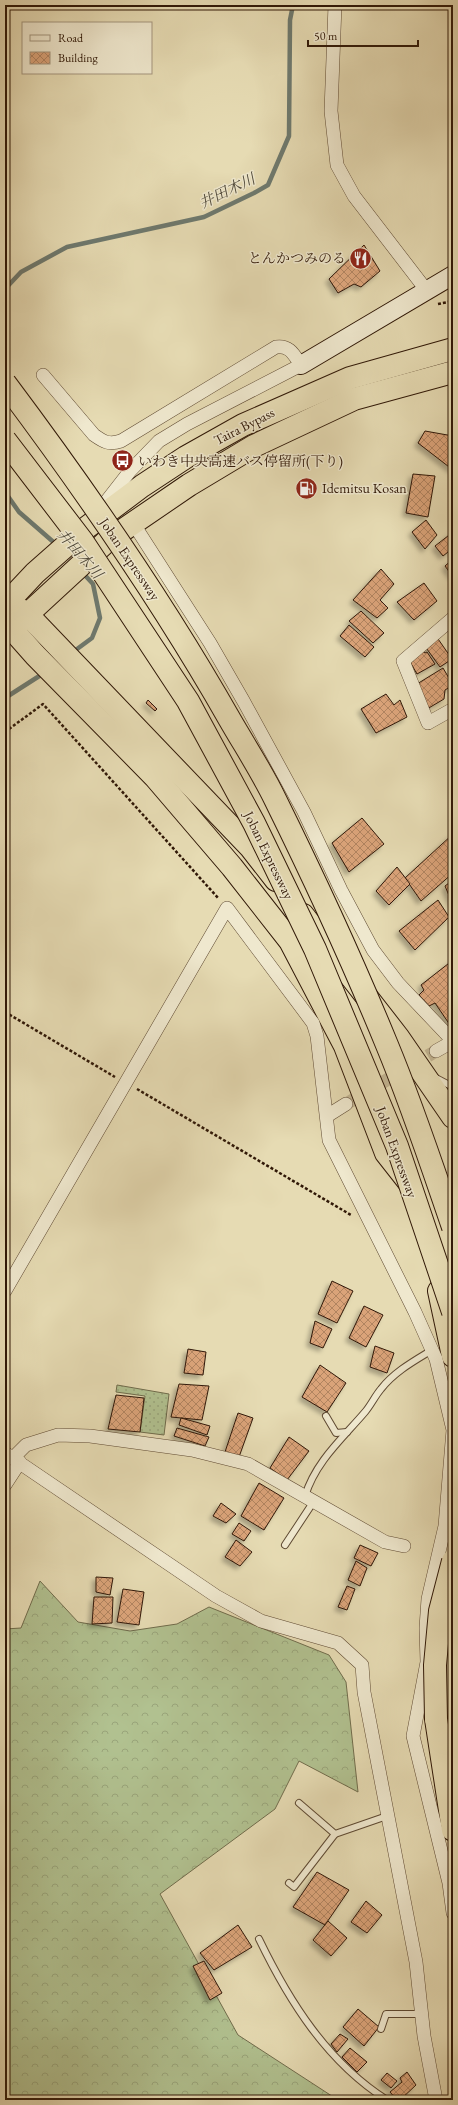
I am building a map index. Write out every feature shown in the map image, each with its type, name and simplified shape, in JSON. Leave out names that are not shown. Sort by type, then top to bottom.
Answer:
[{"type":"highway","name":"Taira Bypass","points":[[6,601],[78,534],[142,486],[186,457],[243,425],[350,378],[453,349]]},
{"type":"highway","name":"Taira Bypass","points":[[8,632],[107,541],[189,485],[254,446],[354,399],[453,372]]},
{"type":"highway","name":"Joban Expressway","points":[[5,383],[46,438],[143,577],[210,684],[275,798],[388,1045],[415,1117],[453,1227]]},
{"type":"highway","name":"Joban Expressway","points":[[5,440],[83,542],[188,701],[218,753],[254,823],[315,949],[397,1146],[453,1312]]},
{"type":"highway","points":[[6,601],[27,614],[251,848],[398,1036],[453,1117]]},
{"type":"highway","points":[[6,601],[8,632],[35,655],[70,689],[154,777],[232,867],[290,940],[346,1046],[386,1154],[426,1204],[453,1281]]},
{"type":"highway","points":[[415,1117],[453,1206]]},
{"type":"highway","points":[[422,1222],[453,1356]]},
{"type":"highway","points":[[453,1561],[440,1611],[435,1664],[428,1709],[453,1830]]},
{"type":"street","points":[[335,5],[331,111],[336,165],[354,196],[426,291]]},
{"type":"street","points":[[78,534],[116,487],[159,441],[187,424],[301,365],[453,275]]},
{"type":"street","points":[[43,375],[94,435],[103,441],[112,444],[120,441],[276,347],[284,346],[290,350],[301,365]]},
{"type":"street","points":[[133,523],[186,604],[240,696],[304,812],[341,890],[373,950],[398,983],[453,1042],[436,1051]]},
{"type":"street","points":[[453,618],[403,661],[428,723],[453,709]]},
{"type":"street","points":[[5,1291],[227,908],[313,1023],[317,1036],[330,1140],[415,1312],[436,1359],[453,1430],[445,1526],[428,1599],[426,1628],[428,1709],[413,1736],[449,1883],[453,1913]]},
{"type":"street","points":[[327,1116],[346,1104]]},
{"type":"street","points":[[5,1485],[13,1458],[26,1445],[58,1435],[90,1436],[149,1443],[192,1450],[248,1464],[385,1542],[404,1546]]},
{"type":"street","points":[[13,1458],[216,1596],[261,1621],[338,1643],[362,1665],[364,1692],[416,1962],[424,2036],[436,2100]]},
{"type":"lane","points":[[421,1070],[453,1087]]},
{"type":"lane","points":[[285,1545],[310,1499],[310,1480],[326,1456],[366,1411],[381,1388],[405,1366],[432,1350]]},
{"type":"lane","points":[[326,1416],[336,1433],[347,1432]]},
{"type":"lane","points":[[299,1803],[335,1834]]},
{"type":"lane","points":[[289,1882],[294,1886],[335,1834],[387,1816]]},
{"type":"lane","points":[[259,1939],[279,1981],[296,2009],[318,2037],[358,2078],[387,2100]]},
{"type":"lane","points":[[381,2029],[386,2014],[422,2014]]},
{"type":"path","points":[[5,732],[43,704],[227,908]]},
{"type":"path","points":[[5,1012],[373,1228]]},
{"type":"green space","points":[[117,1385],[169,1394],[164,1435],[140,1432],[145,1396],[116,1392]]},
{"type":"green space","points":[[40,1581],[78,1622],[130,1631],[177,1624],[209,1607],[329,1655],[346,1682],[358,1792],[299,1761],[275,1809],[160,1894],[238,2035],[338,2100],[5,2100],[5,1629],[21,1628]]},
{"type":"building","name":"とんかつみのる","points":[[364,245],[380,271],[361,287],[354,284],[338,293],[329,279]]},
{"type":"building","points":[[425,431],[453,436],[453,470],[418,443]]},
{"type":"building","points":[[413,474],[435,476],[428,517],[406,513]]},
{"type":"building","points":[[426,520],[437,535],[425,549],[412,532]]},
{"type":"building","points":[[453,532],[453,548],[443,556],[435,546]]},
{"type":"building","points":[[453,559],[453,577],[445,566]]},
{"type":"building","points":[[381,569],[394,584],[380,600],[388,608],[377,618],[353,600]]},
{"type":"building","points":[[424,583],[437,601],[414,620],[397,602]]},
{"type":"building","points":[[361,611],[384,633],[373,643],[349,621]]},
{"type":"building","points":[[349,625],[374,647],[365,657],[340,636]]},
{"type":"building","points":[[436,636],[452,659],[440,667],[424,645]]},
{"type":"building","points":[[421,650],[425,653],[427,652],[435,664],[417,674],[409,660]]},
{"type":"building","points":[[443,668],[453,685],[445,690],[444,699],[427,709],[417,684]]},
{"type":"building","points":[[386,694],[394,705],[400,700],[407,717],[376,733],[361,709]]},
{"type":"building","points":[[148,700],[157,709],[155,711],[146,703]]},
{"type":"building","points":[[362,818],[384,844],[349,872],[332,843]]},
{"type":"building","points":[[453,834],[453,873],[421,901],[405,878]]},
{"type":"building","points":[[397,867],[410,884],[389,905],[376,891]]},
{"type":"building","points":[[453,880],[453,905],[445,886]]},
{"type":"building","points":[[438,900],[449,917],[415,950],[399,931]]},
{"type":"building","points":[[453,960],[453,1022],[450,1025],[435,1003],[429,1006],[419,995],[424,990],[421,985]]},
{"type":"building","points":[[332,1281],[353,1291],[337,1323],[318,1314]]},
{"type":"building","points":[[364,1306],[383,1315],[366,1347],[349,1338]]},
{"type":"building","points":[[315,1321],[332,1329],[323,1348],[310,1343]]},
{"type":"building","points":[[375,1346],[394,1353],[387,1373],[370,1367]]},
{"type":"building","points":[[188,1349],[206,1352],[203,1375],[184,1373]]},
{"type":"building","points":[[320,1365],[346,1383],[327,1412],[302,1397]]},
{"type":"building","points":[[179,1384],[209,1386],[202,1420],[171,1417]]},
{"type":"building","points":[[116,1395],[144,1398],[140,1432],[108,1429]]},
{"type":"building","points":[[238,1413],[253,1418],[239,1457],[225,1452]]},
{"type":"building","points":[[181,1418],[210,1426],[207,1435],[179,1425]]},
{"type":"building","points":[[177,1428],[209,1437],[205,1446],[174,1436]]},
{"type":"building","points":[[289,1437],[309,1451],[287,1480],[270,1468]]},
{"type":"building","points":[[259,1483],[284,1498],[264,1530],[241,1516]]},
{"type":"building","points":[[221,1503],[236,1514],[226,1523],[213,1516]]},
{"type":"building","points":[[239,1523],[251,1531],[244,1541],[232,1534]]},
{"type":"building","points":[[236,1540],[252,1552],[240,1566],[225,1557]]},
{"type":"building","points":[[360,1545],[378,1553],[371,1566],[354,1558]]},
{"type":"building","points":[[356,1561],[367,1568],[360,1586],[348,1580]]},
{"type":"building","points":[[96,1577],[113,1578],[110,1595],[96,1592]]},
{"type":"building","points":[[347,1586],[355,1589],[347,1610],[338,1607]]},
{"type":"building","points":[[123,1589],[144,1592],[139,1625],[117,1622]]},
{"type":"building","points":[[94,1597],[113,1597],[112,1623],[92,1624]]},
{"type":"building","points":[[317,1872],[349,1890],[325,1925],[293,1907]]},
{"type":"building","points":[[366,1901],[382,1915],[367,1933],[351,1922]]},
{"type":"building","points":[[328,1921],[347,1938],[331,1956],[313,1940]]},
{"type":"building","points":[[238,1925],[252,1947],[214,1970],[200,1953]]},
{"type":"building","points":[[204,1961],[222,1993],[210,2000],[193,1966]]},
{"type":"building","points":[[358,2009],[379,2027],[364,2046],[343,2027]]},
{"type":"building","points":[[340,2034],[348,2039],[337,2052],[331,2044]]},
{"type":"building","points":[[350,2048],[367,2062],[357,2072],[342,2057]]},
{"type":"building","points":[[407,2072],[416,2085],[400,2100],[397,2100],[390,2092],[402,2082],[400,2078]]},
{"type":"building","points":[[387,2073],[397,2081],[391,2088],[381,2080]]},
{"type":"waterway","name":"井田木川","points":[[5,289],[21,272],[67,247],[204,217],[268,185],[289,136],[290,20],[293,5]]},
{"type":"waterway","name":"井田木川","points":[[5,492],[19,512],[58,546]]},
{"type":"waterway","name":"井田木川","points":[[73,652],[92,638],[100,618],[93,584],[82,572]]},
{"type":"waterway","name":"井田木川","points":[[5,698],[44,673]]},
{"type":"tunnel","points":[[346,1104],[436,1051]]},
{"type":"tunnel","points":[[429,1705],[453,1705]]},
{"type":"place","name":"とんかつみのる","points":[[361,258]]},
{"type":"place","name":"いわき中央高速バス停留所(下り)","points":[[122,461]]},
{"type":"place","name":"Idemitsu Kosan","points":[[306,488]]}]
